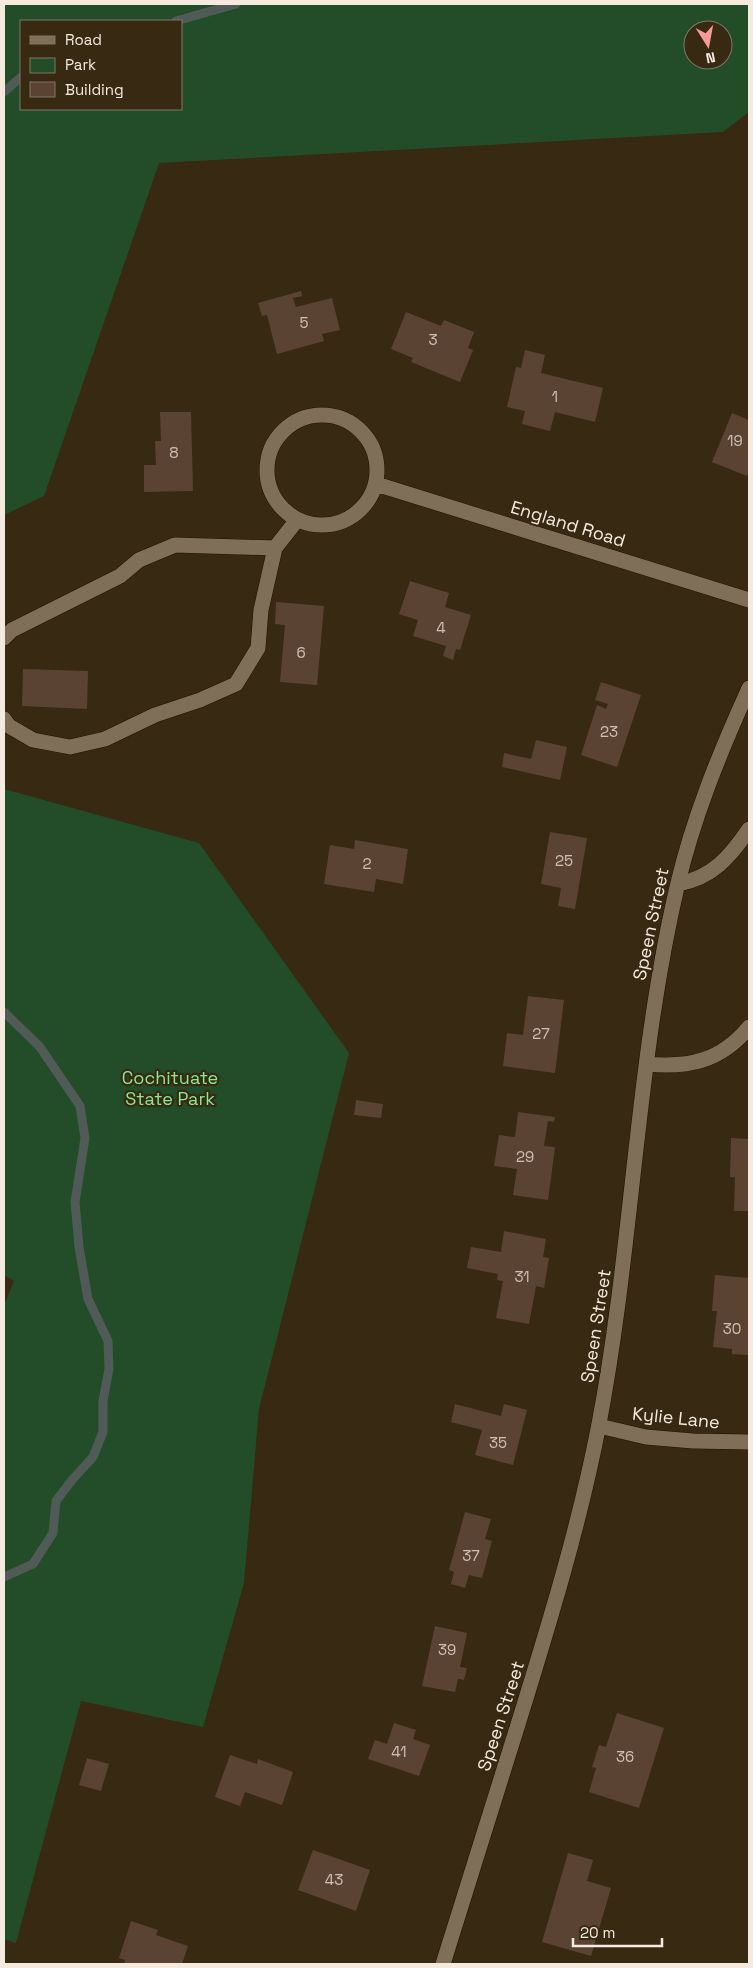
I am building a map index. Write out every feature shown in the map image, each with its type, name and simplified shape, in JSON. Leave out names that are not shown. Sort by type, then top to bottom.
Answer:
[{"type":"street","points":[[323,414],[340,417],[354,425],[366,436],[374,451],[378,467],[376,484],[370,499],[360,512],[346,521],[330,526],[313,525],[297,520],[284,510],[273,497],[268,482],[267,465],[271,449],[279,435],[292,424],[307,416],[323,414]]},
{"type":"street","name":"England Road","points":[[376,484],[749,600]]},
{"type":"street","points":[[4,719],[9,726],[33,740],[70,747],[105,739],[155,715],[200,700],[236,684],[258,648],[261,610],[275,548],[297,520]]},
{"type":"street","points":[[4,638],[12,630],[120,576],[139,560],[175,545],[275,548]]},
{"type":"street","name":"Speen Street","points":[[443,1964],[542,1647],[581,1503],[599,1426],[616,1322],[652,1020],[664,949],[678,884],[697,815],[749,688]]},
{"type":"street","points":[[678,884],[695,881],[706,876],[723,861],[749,829]]},
{"type":"street","points":[[647,1064],[688,1065],[707,1059],[726,1050],[749,1027]]},
{"type":"street","name":"Kylie Lane","points":[[599,1426],[646,1437],[693,1441],[749,1442]]},
{"type":"green space","points":[[4,4],[749,4],[749,112],[723,132],[159,163],[44,496],[4,515]]},
{"type":"green space","name":"Cochituate State Park","points":[[4,789],[199,843],[349,1053],[259,1409],[244,1583],[203,1727],[81,1701],[16,1943],[4,1939],[4,1305],[14,1281],[4,1275]]},
{"type":"building","points":[[301,291],[302,296],[293,298],[296,307],[332,298],[340,330],[322,334],[324,341],[277,354],[267,315],[262,316],[258,303]]},
{"type":"building","points":[[406,312],[441,326],[444,320],[474,332],[468,348],[473,350],[460,382],[411,362],[413,358],[391,349]]},
{"type":"building","points":[[525,350],[545,355],[541,373],[603,388],[595,422],[555,412],[550,431],[522,424],[525,411],[507,407],[516,367],[521,368]]},
{"type":"building","points":[[160,412],[191,412],[193,491],[144,492],[144,465],[156,465],[155,441],[161,441]]},
{"type":"building","points":[[732,413],[749,420],[749,471],[747,476],[712,462]]},
{"type":"building","points":[[410,581],[449,593],[445,607],[471,615],[460,650],[456,649],[453,660],[443,656],[446,646],[413,636],[418,620],[399,614]]},
{"type":"building","points":[[276,602],[324,606],[317,685],[280,682],[285,625],[275,624]]},
{"type":"building","points":[[23,669],[88,671],[87,709],[22,706]]},
{"type":"building","points":[[601,682],[641,695],[617,767],[581,755],[597,705],[606,709],[608,704],[595,700]]},
{"type":"building","points":[[536,740],[567,747],[560,780],[502,767],[504,753],[531,759]]},
{"type":"building","points":[[550,832],[587,838],[575,909],[558,906],[561,888],[541,884]]},
{"type":"building","points":[[355,840],[408,849],[403,884],[376,879],[374,892],[324,884],[330,845],[354,849]]},
{"type":"building","points":[[528,996],[564,1000],[555,1073],[503,1066],[507,1033],[523,1035]]},
{"type":"building","points":[[356,1100],[383,1104],[381,1118],[354,1115]]},
{"type":"building","points":[[518,1112],[555,1117],[554,1122],[548,1121],[544,1146],[555,1147],[548,1200],[513,1195],[517,1169],[494,1166],[499,1135],[515,1137]]},
{"type":"building","points":[[731,1138],[749,1139],[749,1211],[734,1211],[735,1177],[730,1177]]},
{"type":"building","points":[[504,1231],[546,1239],[543,1257],[549,1258],[544,1288],[536,1286],[529,1324],[496,1318],[503,1281],[497,1280],[498,1274],[467,1268],[471,1247],[501,1252]]},
{"type":"building","points":[[715,1275],[749,1278],[749,1355],[732,1354],[732,1349],[713,1347],[717,1311],[712,1311]]},
{"type":"building","points":[[455,1404],[501,1416],[504,1404],[527,1410],[513,1465],[475,1455],[482,1430],[451,1422]]},
{"type":"building","points":[[465,1512],[491,1519],[485,1539],[492,1541],[482,1578],[469,1575],[465,1588],[451,1584],[454,1572],[449,1570]]},
{"type":"building","points":[[435,1626],[467,1633],[460,1667],[467,1668],[464,1680],[458,1679],[455,1692],[422,1686]]},
{"type":"building","points":[[617,1713],[664,1728],[639,1808],[589,1792],[596,1768],[592,1767],[599,1745],[606,1747]]},
{"type":"building","points":[[394,1723],[416,1730],[413,1739],[430,1745],[419,1776],[368,1759],[375,1740],[387,1744]]},
{"type":"building","points":[[230,1755],[257,1764],[258,1759],[293,1772],[282,1805],[245,1792],[240,1806],[215,1797]]},
{"type":"building","points":[[87,1758],[109,1764],[101,1791],[79,1785]]},
{"type":"building","points":[[313,1850],[370,1870],[356,1911],[298,1890]]},
{"type":"building","points":[[568,1853],[593,1860],[587,1881],[611,1888],[591,1956],[542,1942]]},
{"type":"building","points":[[131,1921],[158,1930],[156,1935],[188,1946],[182,1964],[124,1964],[125,1960],[119,1958]]},
{"type":"waterway","points":[[180,20],[236,4]]},
{"type":"waterway","points":[[4,92],[20,78]]},
{"type":"waterway","points":[[4,1012],[40,1047],[80,1106],[85,1138],[75,1202],[79,1247],[88,1299],[108,1341],[109,1369],[103,1401],[103,1432],[93,1457],[56,1501],[53,1533],[33,1564],[4,1577]]}]
